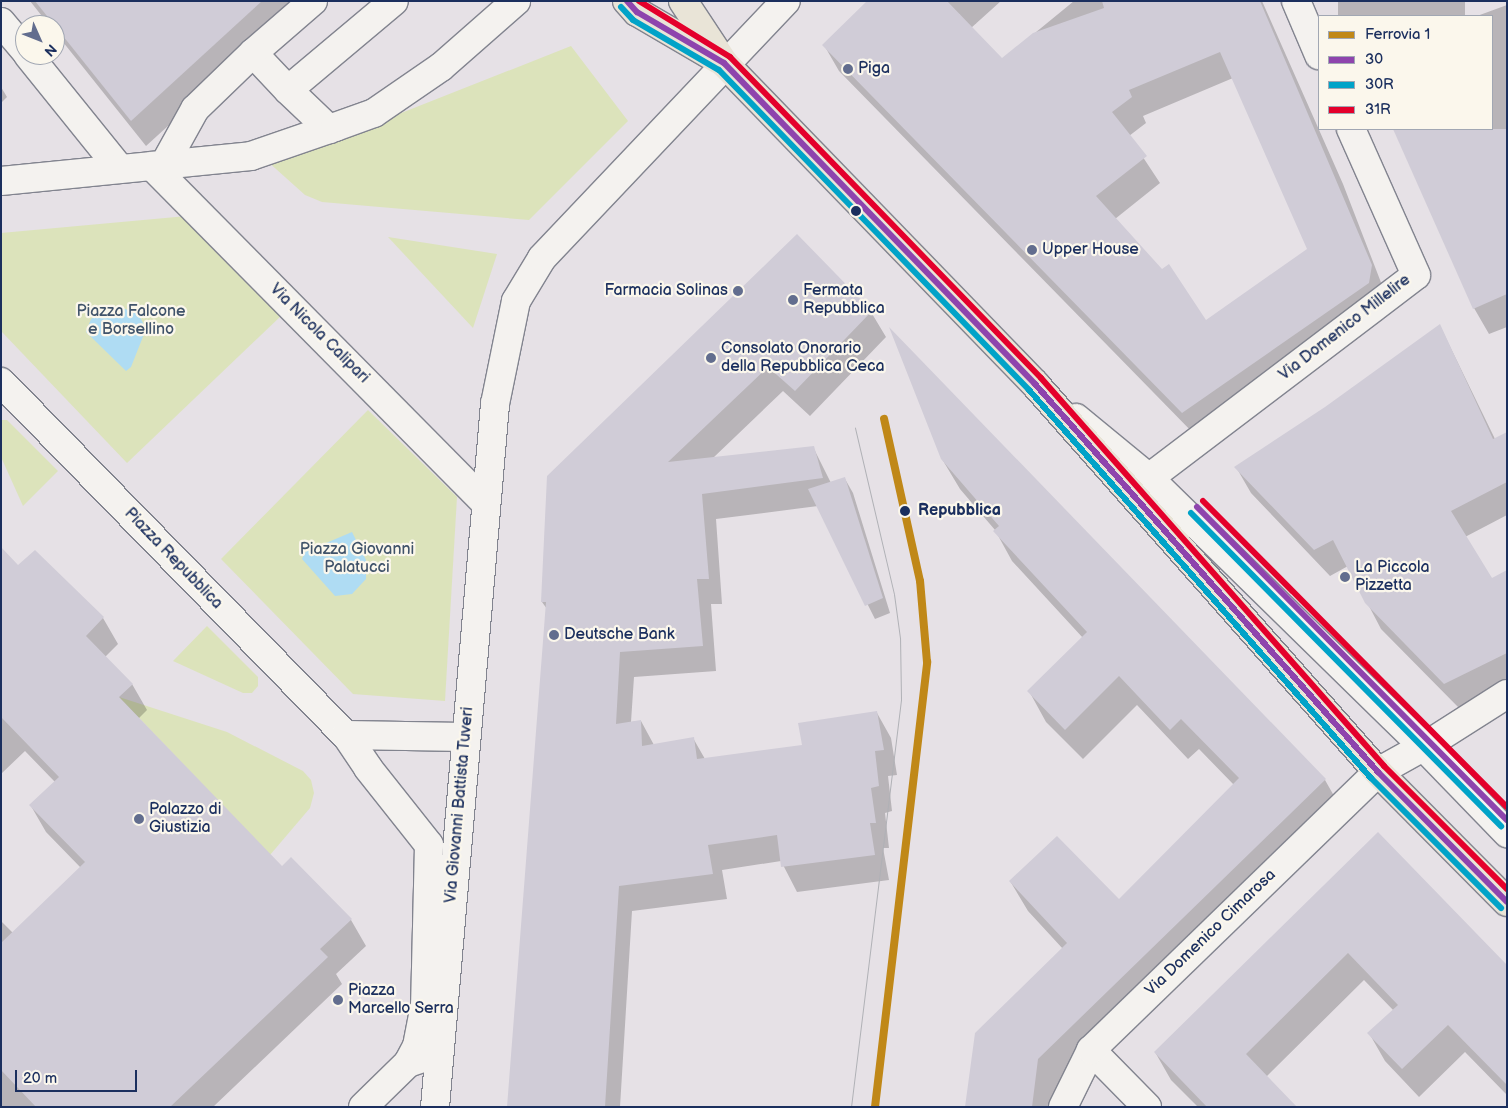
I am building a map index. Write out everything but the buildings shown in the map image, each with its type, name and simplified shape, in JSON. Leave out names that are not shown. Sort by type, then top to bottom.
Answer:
[{"type":"main road","points":[[627,1],[637,12],[724,63]]},
{"type":"main road","points":[[683,1],[724,63],[1035,384],[1378,772],[1507,902]]},
{"type":"street","points":[[158,165],[195,109],[253,53],[313,1]]},
{"type":"street","points":[[288,90],[394,1]]},
{"type":"street","points":[[1,181],[251,156],[329,129],[374,113],[441,68],[516,1]]},
{"type":"street","points":[[486,503],[495,404],[516,301],[542,258],[724,63],[786,1]]},
{"type":"street","points":[[1296,1],[1318,53]]},
{"type":"street","points":[[1,22],[15,39]]},
{"type":"street","points":[[253,53],[329,129]]},
{"type":"street","points":[[36,65],[120,169]]},
{"type":"street","name":"Via Domenico Millelire","points":[[1149,478],[1416,275],[1352,130]]},
{"type":"street","name":"Via Nicola Calipari","points":[[158,165],[486,503]]},
{"type":"street","name":"Piazza Repubblica","points":[[1,382],[346,735],[368,768],[429,845],[425,1005],[417,1046],[408,1063]]},
{"type":"street","points":[[1035,384],[1149,478],[1424,747],[1507,833]]},
{"type":"street","name":"Via Giovanni Battista Tuveri","points":[[435,1107],[486,503]]},
{"type":"street","name":"Via Domenico Cimarosa","points":[[1062,1107],[1091,1050],[1378,772],[1424,747],[1507,694]]},
{"type":"street","points":[[346,735],[466,737]]},
{"type":"street","points":[[1091,1050],[1148,1107]]},
{"type":"street","points":[[364,1107],[408,1063],[440,1051]]},
{"type":"green space","points":[[571,46],[628,121],[529,220],[322,202],[305,195],[266,160],[338,138]]},
{"type":"green space","name":"Piazza Falcone e Borsellino","points":[[187,216],[282,315],[127,463],[1,331],[1,233]]},
{"type":"green space","points":[[388,237],[497,254],[473,328]]},
{"type":"green space","name":"Piazza Giovanni Palatucci","points":[[368,410],[457,497],[445,701],[353,694],[221,559]]},
{"type":"green space","points":[[1,420],[7,420],[58,471],[23,506],[1,457]]},
{"type":"green space","points":[[207,626],[258,677],[258,686],[252,693],[243,693],[173,661]]},
{"type":"green space","points":[[119,697],[227,732],[303,771],[311,780],[314,793],[310,808],[270,855]]},
{"type":"water","points":[[112,305],[138,313],[146,329],[131,367],[126,371],[86,332],[91,319]]},
{"type":"water","points":[[352,532],[366,560],[366,579],[352,594],[335,596],[302,559],[305,552]]},
{"type":"tram line","points":[[851,1107],[901,699],[900,638],[894,594],[855,428]]},
{"type":"rail line","name":"1","points":[[875,1107],[927,662],[920,581],[884,419]]},
{"type":"transit line","name":"30","points":[[627,1],[637,12],[724,63],[1035,384],[1378,772],[1507,902]]},
{"type":"transit line","name":"31R","points":[[639,1],[730,57],[1041,378],[1384,766],[1507,889]]},
{"type":"transit line","name":"30R","points":[[621,7],[633,20],[719,70],[1029,390],[1371,778],[1501,908]]},
{"type":"transit line","name":"31R","points":[[1203,501],[1507,807]]},
{"type":"transit line","name":"30","points":[[1197,507],[1507,820]]},
{"type":"transit line","name":"30R","points":[[1191,513],[1501,826]]},
{"type":"place","name":"Piga","points":[[848,69]]},
{"type":"place","name":"Upper House","points":[[1032,250]]},
{"type":"place","name":"Farmacia Solinas","points":[[738,291]]},
{"type":"place","name":"Fermata Repubblica","points":[[793,300]]},
{"type":"place","name":"Consolato Onorario della Repubblica Ceca","points":[[711,358]]},
{"type":"place","name":"Repubblica","points":[[905,511]]},
{"type":"place","name":"La Piccola Pizzetta","points":[[1345,577]]},
{"type":"place","name":"Deutsche Bank","points":[[554,635]]},
{"type":"place","name":"Palazzo di Giustizia","points":[[139,819]]},
{"type":"place","name":"Piazza Marcello Serra","points":[[338,1000]]}]
